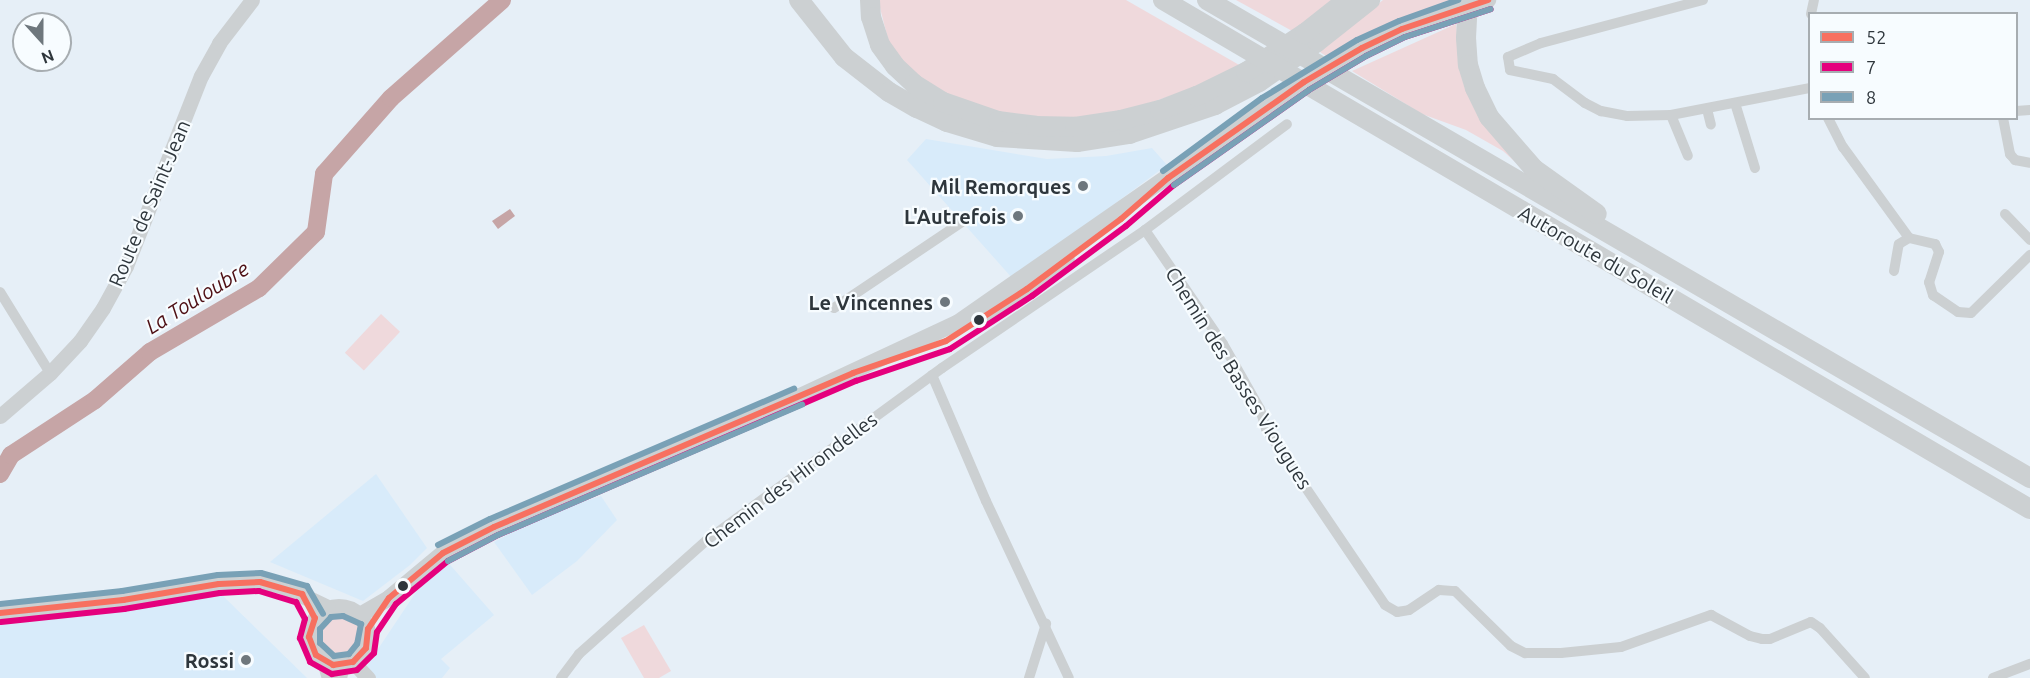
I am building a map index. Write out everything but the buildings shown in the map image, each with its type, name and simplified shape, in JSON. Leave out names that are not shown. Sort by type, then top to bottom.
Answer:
[{"type":"highway","points":[[799,0],[844,57],[889,92],[917,108],[947,122],[997,137],[1077,142],[1129,134],[1173,122],[1215,105],[1259,82],[1317,42],[1370,0]]},
{"type":"highway","points":[[870,0],[871,17],[880,45],[914,84],[943,102],[998,121],[1036,126],[1075,126],[1121,120],[1197,96],[1245,72],[1305,33],[1347,0]]},
{"type":"highway","points":[[1156,0],[1204,24]]},
{"type":"highway","name":"Autoroute du Soleil","points":[[1163,0],[2030,509]]},
{"type":"highway","name":"Autoroute du Soleil","points":[[1207,0],[2030,478]]},
{"type":"highway","points":[[1468,0],[1466,38],[1468,65],[1475,88],[1489,117],[1534,169],[1590,209],[1771,328]]},
{"type":"main road","points":[[364,622],[443,553],[473,537],[853,373],[974,312],[1117,211],[1168,178],[1267,106],[1362,48],[1437,16],[1488,0]]},
{"type":"main road","points":[[853,373],[946,341],[1027,290],[1121,219],[1168,178]]},
{"type":"main road","points":[[0,613],[123,600],[219,584],[260,582],[302,594],[322,613]]},
{"type":"main road","points":[[345,607],[364,622],[366,648],[345,668],[324,661],[316,655],[309,637],[322,613],[345,607]]},
{"type":"street","name":"Route de Saint-Jean","points":[[0,416],[50,373],[80,341],[103,308],[126,266],[201,76],[219,43],[252,0]]},
{"type":"street","points":[[1703,0],[1540,43],[1508,57],[1510,70],[1553,79],[1585,103],[1601,111],[1627,116],[1671,115],[1808,88]]},
{"type":"street","points":[[1735,102],[1755,168]]},
{"type":"street","points":[[1707,109],[1711,125]]},
{"type":"street","points":[[1671,115],[1688,156]]},
{"type":"street","points":[[1829,120],[1843,147],[1909,238],[1935,244],[1939,252],[1929,282],[1933,295],[1958,312],[1971,313],[2030,255]]},
{"type":"street","points":[[2003,120],[2010,154],[2015,160],[2030,163]]},
{"type":"street","name":"Chemin des Hirondelles","points":[[561,678],[579,654],[707,540],[932,375],[1145,230],[1287,124]]},
{"type":"street","points":[[2005,214],[2030,240]]},
{"type":"street","points":[[834,308],[964,220]]},
{"type":"street","name":"Chemin des Basses Viougues","points":[[1145,230],[1223,344],[1260,409],[1266,429],[1385,605],[1397,612],[1409,610],[1439,590],[1455,591],[1511,646],[1525,653],[1561,654],[1621,647],[1711,615],[1750,636],[1762,639],[1770,639],[1811,622],[1820,628],[1865,678]]},
{"type":"street","points":[[1894,271],[1899,244],[1909,238]]},
{"type":"street","points":[[1027,290],[1037,304]]},
{"type":"street","points":[[0,292],[50,373]]},
{"type":"street","points":[[932,375],[986,501],[1070,678]]},
{"type":"street","points":[[1029,678],[1046,624]]},
{"type":"street","points":[[324,661],[329,678]]},
{"type":"street","points":[[1994,678],[2030,664]]},
{"type":"street","points":[[345,668],[368,678]]},
{"type":"shaded area","points":[[878,0],[1126,0],[1241,66],[1197,87],[1129,110],[1063,119],[1017,117],[949,96],[912,71],[889,43]]},
{"type":"shaded area","points":[[1236,0],[1334,0],[1294,32]]},
{"type":"shaded area","points":[[1383,0],[1451,0],[1392,24],[1329,58],[1320,52]]},
{"type":"shaded area","points":[[1456,24],[1459,51],[1530,175],[1503,151],[1466,130],[1422,114],[1352,71]]},
{"type":"shaded area","points":[[926,139],[1047,159],[1106,156],[1152,148],[1167,165],[1013,279],[907,160]]},
{"type":"shaded area","points":[[510,209],[515,216],[498,229],[492,221]]},
{"type":"shaded area","points":[[381,314],[400,332],[364,370],[345,353]]},
{"type":"shaded area","points":[[376,474],[427,548],[410,565],[363,601],[270,562]]},
{"type":"shaded area","points":[[601,496],[617,520],[577,561],[532,595],[494,542],[546,514]]},
{"type":"shaded area","points":[[445,559],[494,615],[441,659],[450,668],[442,678],[376,678],[366,667],[426,577]]},
{"type":"shaded area","points":[[220,593],[307,678],[0,678],[0,620]]},
{"type":"shaded area","points":[[340,613],[355,620],[362,635],[355,650],[340,657],[325,650],[318,635],[325,620]]},
{"type":"shaded area","points":[[644,625],[671,671],[659,678],[644,678],[621,638]]},
{"type":"waterway","name":"La Touloubre","points":[[0,474],[11,455],[95,400],[150,352],[259,288],[316,232],[324,174],[391,98],[502,0]]},
{"type":"transit line","name":"8","points":[[1163,171],[1262,98],[1357,40],[1399,21],[1458,0]]},
{"type":"transit line","name":"52","points":[[0,613],[123,600],[219,584],[260,582],[302,594],[315,618],[309,637],[316,655],[333,665],[353,662],[366,648],[368,629],[389,598],[443,553],[494,527],[853,373],[946,341],[1027,289],[1121,219],[1168,178],[1304,82],[1362,48],[1402,29],[1488,0]]},
{"type":"transit line","name":"7","points":[[1,622],[124,609],[220,593],[259,591],[296,602],[305,619],[300,638],[310,662],[332,674],[357,670],[374,653],[377,632],[396,604],[448,561],[498,535],[856,381],[950,349],[1032,296],[1126,226],[1174,185],[1309,90],[1366,56],[1405,37],[1491,9]]},
{"type":"transit line","name":"8","points":[[1174,185],[1309,90],[1366,56],[1405,37],[1491,9]]},
{"type":"transit line","name":"8","points":[[438,545],[490,519],[794,389]]},
{"type":"transit line","name":"8","points":[[448,561],[498,535],[802,405]]},
{"type":"transit line","name":"8","points":[[0,604],[122,591],[218,575],[261,573],[307,586],[323,614]]},
{"type":"transit line","name":"8","points":[[343,616],[361,624],[357,644],[349,654],[334,656],[320,643],[320,629],[331,617],[343,616]]},
{"type":"place","name":"Mil Remorques","points":[[1083,186]]},
{"type":"place","name":"L'Autrefois","points":[[1018,216]]},
{"type":"place","name":"Le Vincennes","points":[[945,302]]},
{"type":"place","name":"Rossi","points":[[246,660]]}]
